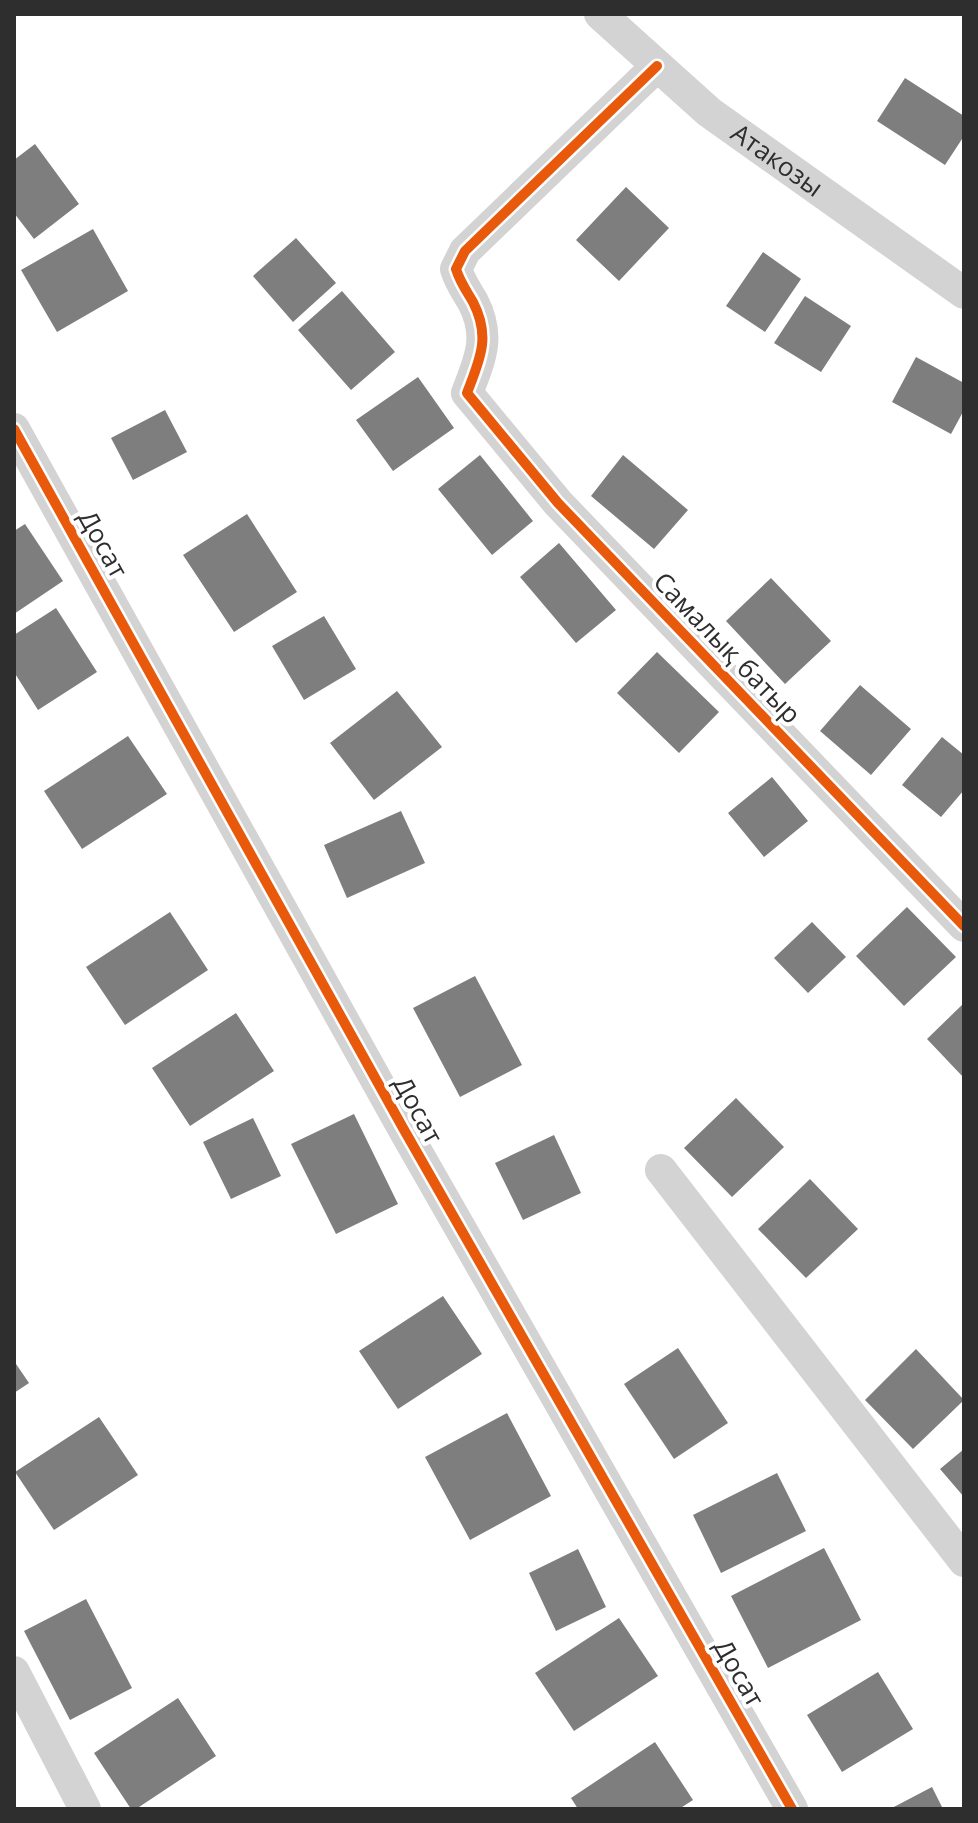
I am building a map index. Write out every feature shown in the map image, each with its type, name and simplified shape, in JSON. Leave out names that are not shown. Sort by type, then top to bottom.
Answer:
[{"type":"street","name":"Атакозы","points":[[600,14],[709,112],[964,293]]},
{"type":"street","name":"Самалық батыр","points":[[657,66],[465,251],[456,269],[485,335],[467,393],[558,503],[964,926]]},
{"type":"street","name":"Досат","points":[[14,429],[411,1142],[792,1809]]},
{"type":"street","points":[[661,1170],[964,1561]]},
{"type":"street","points":[[14,1672],[72,1805]]},
{"type":"building","points":[[905,78],[964,116],[964,136],[945,165],[877,121]]},
{"type":"building","points":[[35,144],[79,204],[34,239],[14,213],[14,160]]},
{"type":"building","points":[[626,187],[669,228],[619,281],[576,240]]},
{"type":"building","points":[[93,229],[128,291],[57,332],[21,270]]},
{"type":"building","points":[[296,238],[336,283],[293,322],[253,276]]},
{"type":"building","points":[[763,252],[801,279],[765,332],[726,306]]},
{"type":"building","points":[[342,291],[395,352],[351,390],[298,330]]},
{"type":"building","points":[[805,296],[851,326],[821,372],[774,343]]},
{"type":"building","points":[[916,357],[964,383],[964,410],[951,434],[892,402]]},
{"type":"building","points":[[418,377],[454,428],[393,471],[356,420]]},
{"type":"building","points":[[165,410],[187,452],[133,480],[111,438]]},
{"type":"building","points":[[480,455],[533,521],[492,555],[438,489]]},
{"type":"building","points":[[623,455],[688,510],[654,549],[591,496]]},
{"type":"building","points":[[247,514],[297,592],[234,632],[183,555]]},
{"type":"building","points":[[25,524],[63,581],[14,614],[14,531]]},
{"type":"building","points":[[559,543],[616,610],[576,643],[520,577]]},
{"type":"building","points":[[771,578],[831,641],[785,684],[726,621]]},
{"type":"building","points":[[56,608],[97,672],[38,710],[14,672],[14,635]]},
{"type":"building","points":[[324,616],[356,669],[304,700],[272,646]]},
{"type":"building","points":[[657,652],[719,712],[679,753],[617,693]]},
{"type":"building","points":[[860,685],[911,729],[871,775],[820,731]]},
{"type":"building","points":[[397,691],[442,747],[374,800],[330,743]]},
{"type":"building","points":[[128,736],[167,794],[82,849],[44,791]]},
{"type":"building","points":[[942,737],[964,755],[964,790],[941,817],[902,785]]},
{"type":"building","points":[[772,777],[808,821],[764,857],[728,813]]},
{"type":"building","points":[[401,811],[425,863],[347,898],[324,845]]},
{"type":"building","points":[[907,907],[956,957],[904,1006],[856,956]]},
{"type":"building","points":[[170,912],[208,970],[125,1025],[86,967]]},
{"type":"building","points":[[812,922],[846,957],[808,993],[774,958]]},
{"type":"building","points":[[475,976],[522,1065],[460,1097],[413,1008]]},
{"type":"building","points":[[964,1003],[964,1078],[927,1039]]},
{"type":"building","points":[[236,1013],[274,1071],[190,1126],[152,1068]]},
{"type":"building","points":[[736,1098],[784,1147],[732,1197],[684,1148]]},
{"type":"building","points":[[354,1114],[398,1204],[336,1234],[291,1144]]},
{"type":"building","points":[[253,1118],[281,1176],[231,1199],[203,1142]]},
{"type":"building","points":[[554,1135],[581,1193],[523,1220],[495,1163]]},
{"type":"building","points":[[810,1179],[858,1229],[806,1278],[758,1229]]},
{"type":"building","points":[[443,1296],[482,1354],[398,1409],[359,1351]]},
{"type":"building","points":[[678,1348],[728,1423],[674,1459],[624,1384]]},
{"type":"building","points":[[916,1349],[964,1400],[913,1449],[865,1400]]},
{"type":"building","points":[[14,1361],[29,1383],[14,1393]]},
{"type":"building","points":[[507,1413],[551,1496],[470,1540],[425,1457]]},
{"type":"building","points":[[99,1417],[138,1475],[54,1530],[15,1472]]},
{"type":"building","points":[[964,1449],[964,1497],[940,1469]]},
{"type":"building","points":[[777,1473],[806,1531],[721,1573],[693,1515]]},
{"type":"building","points":[[824,1548],[861,1620],[768,1668],[731,1596]]},
{"type":"building","points":[[578,1549],[606,1607],[556,1631],[529,1573]]},
{"type":"building","points":[[86,1599],[132,1688],[70,1720],[24,1631]]},
{"type":"building","points":[[619,1618],[658,1676],[574,1731],[535,1673]]},
{"type":"building","points":[[878,1672],[913,1729],[842,1772],[807,1715]]},
{"type":"building","points":[[178,1698],[216,1756],[136,1809],[131,1809],[94,1753]]},
{"type":"building","points":[[655,1742],[693,1800],[679,1809],[578,1809],[571,1798]]},
{"type":"building","points":[[932,1787],[943,1809],[890,1809]]},
{"type":"cycle path","points":[[657,66],[465,251],[456,269],[478,315],[482,337],[482,348],[467,393],[558,503],[964,926]]},
{"type":"cycle path","points":[[14,429],[403,1128],[792,1809]]}]
